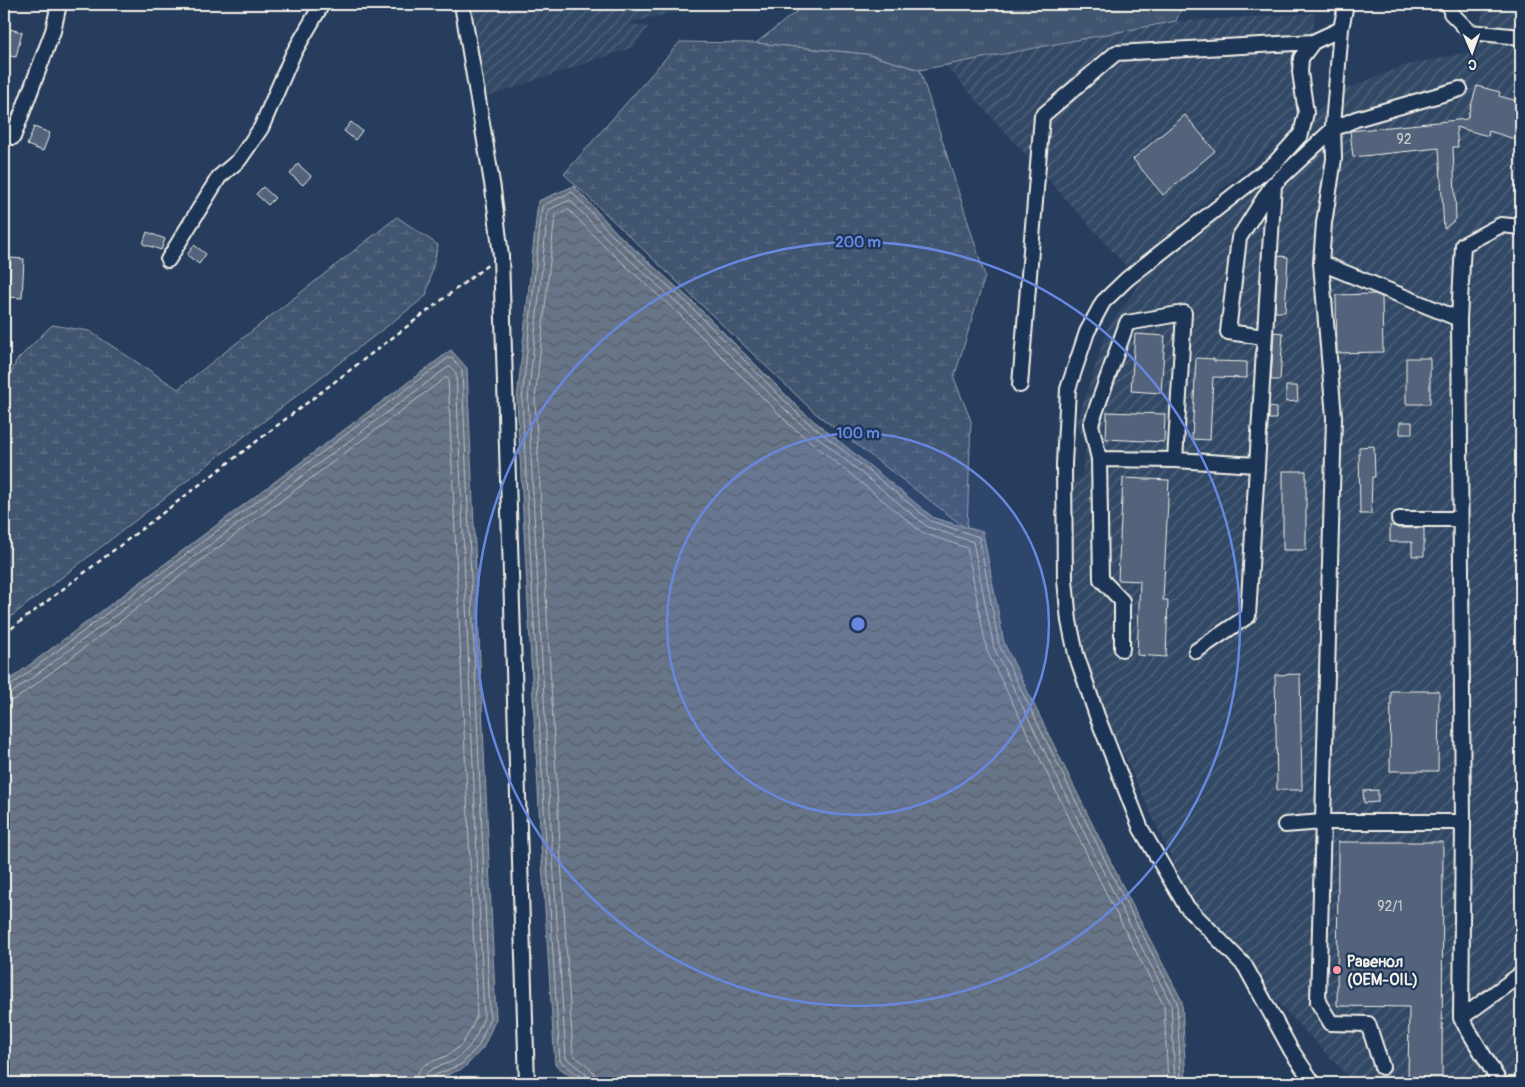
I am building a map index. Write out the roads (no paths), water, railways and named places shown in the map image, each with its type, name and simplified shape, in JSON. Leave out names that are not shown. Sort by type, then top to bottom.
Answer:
[{"type":"street","points":[[12,137],[53,32],[59,4]]},
{"type":"street","points":[[168,260],[219,177],[239,160],[261,128],[293,54],[322,4]]},
{"type":"street","points":[[462,4],[493,189],[500,256],[527,1083]]},
{"type":"street","points":[[1346,4],[1341,29],[1333,129],[1334,159],[1324,222],[1321,263],[1334,416],[1318,1002],[1331,1023],[1368,1024],[1382,1067]]},
{"type":"street","points":[[1450,4],[1451,13],[1470,32],[1521,37]]},
{"type":"street","points":[[1020,385],[1042,116],[1116,53],[1313,42],[1341,29]]},
{"type":"street","points":[[1313,42],[1301,58],[1300,72],[1306,113],[1301,134],[1275,163],[1127,279],[1103,302],[1088,332],[1068,389],[1064,464],[1065,580],[1069,621],[1076,654],[1097,716],[1141,829],[1186,906],[1245,966],[1291,1050],[1313,1083]]},
{"type":"street","points":[[1264,337],[1228,332],[1239,238],[1274,184],[1333,129],[1356,119],[1460,89]]},
{"type":"street","points":[[1196,651],[1248,616],[1274,184]]},
{"type":"street","points":[[1500,1083],[1461,1018],[1463,822],[1459,319],[1463,245],[1501,225],[1521,227]]},
{"type":"street","points":[[1321,263],[1459,319]]},
{"type":"street","points":[[1122,648],[1122,601],[1102,578],[1099,459],[1091,424],[1127,323],[1184,313],[1175,460]]},
{"type":"street","points":[[1099,459],[1175,460],[1257,465]]},
{"type":"street","points":[[1399,519],[1460,519]]},
{"type":"street","points":[[1285,825],[1322,822],[1463,822]]},
{"type":"street","points":[[1461,1018],[1521,974]]},
{"type":"water","points":[[574,186],[617,233],[693,302],[802,411],[934,518],[983,532],[1004,643],[1126,893],[1182,1001],[1186,1083],[581,1083],[555,1065],[517,400],[538,201]]},
{"type":"water","points":[[451,350],[467,368],[496,1019],[483,1048],[464,1068],[431,1082],[4,1083],[4,684]]},
{"type":"place","name":"Равенол (OEM-OIL)","points":[[1337,970]]}]
